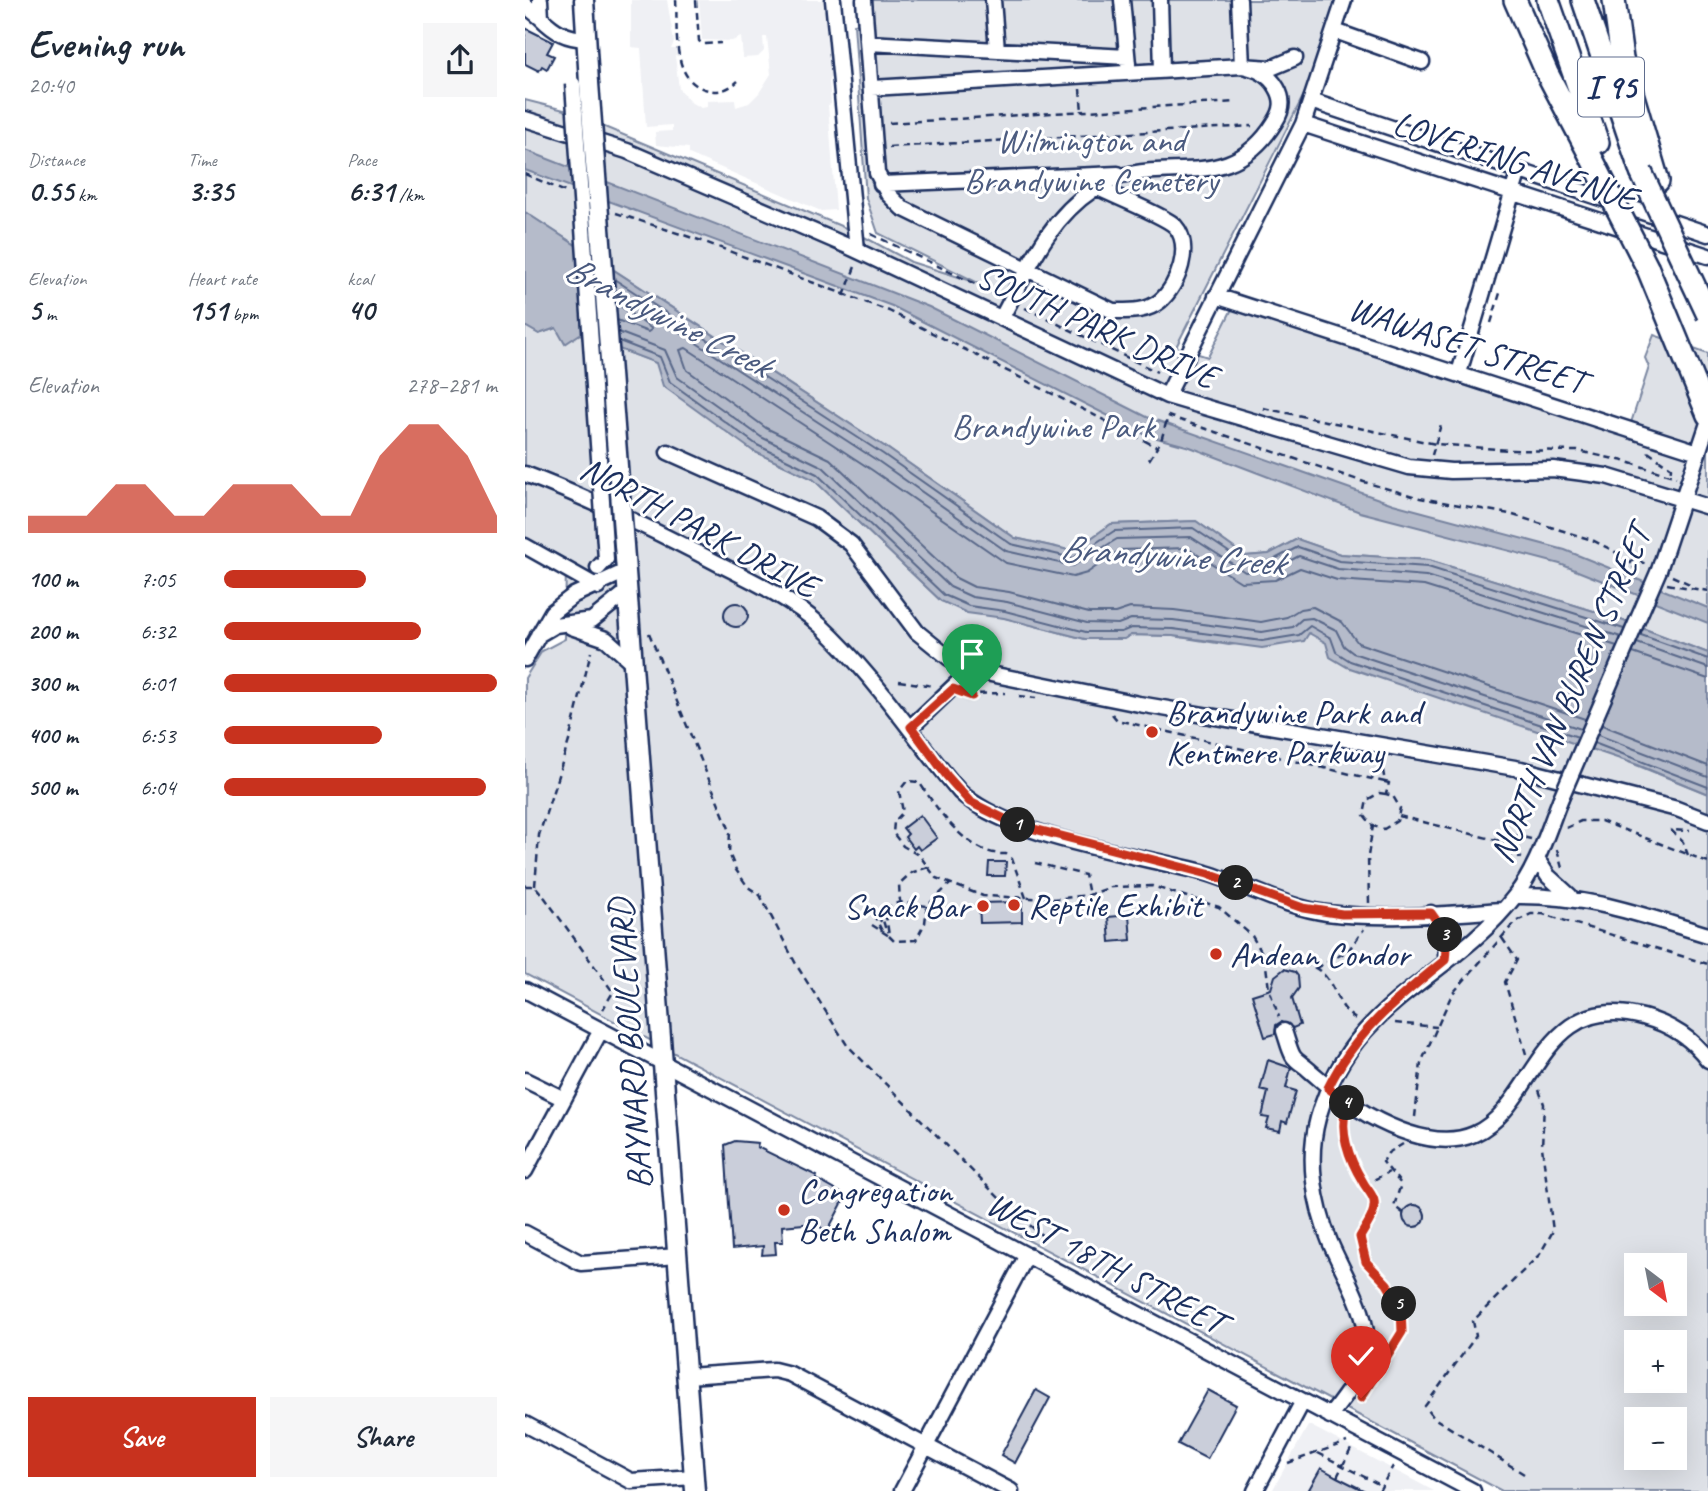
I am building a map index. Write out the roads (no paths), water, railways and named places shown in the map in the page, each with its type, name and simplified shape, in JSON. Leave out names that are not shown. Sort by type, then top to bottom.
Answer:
[{"type":"highway","points":[[1515,0],[1547,73],[1598,160],[1648,269],[1708,415]]},
{"type":"highway","name":"I 95","points":[[1548,0],[1598,160]]},
{"type":"highway","name":"I 95","points":[[1583,0],[1650,176]]},
{"type":"highway","points":[[1614,0],[1622,59],[1650,176],[1708,313]]},
{"type":"main road","name":"BAYNARD BOULEVARD","points":[[584,0],[586,39],[581,84],[628,591],[694,1484]]},
{"type":"street","points":[[540,0],[541,18]]},
{"type":"street","points":[[833,0],[857,250]]},
{"type":"street","points":[[864,0],[877,173],[881,184],[902,208],[1113,311],[1138,311],[1159,302],[1173,285],[1181,265],[1183,244],[1175,226],[1096,187]]},
{"type":"street","points":[[993,0],[997,50]]},
{"type":"street","points":[[1122,0],[1128,73]]},
{"type":"street","points":[[1160,0],[1162,71]]},
{"type":"street","points":[[1239,0],[1243,66]]},
{"type":"street","points":[[1167,396],[1303,124],[1344,0]]},
{"type":"street","points":[[525,5],[553,30],[570,39],[586,39]]},
{"type":"street","points":[[1335,31],[1422,62]]},
{"type":"street","points":[[868,43],[1127,57]]},
{"type":"street","points":[[872,88],[1243,66],[1271,68],[1295,58]]},
{"type":"street","points":[[881,184],[1142,173],[1230,165],[1251,152],[1268,134],[1281,114],[1282,98],[1271,78],[1243,66]]},
{"type":"street","points":[[581,84],[602,564]]},
{"type":"street","name":"LOVERING AVENUE","points":[[1311,101],[1708,234]]},
{"type":"street","name":"SOUTH PARK DRIVE","points":[[525,119],[627,151],[857,250],[1167,396],[1409,467],[1451,471],[1553,469],[1606,476],[1708,507]]},
{"type":"street","name":"LOVERING AVENUE","points":[[1303,124],[1708,257]]},
{"type":"street","points":[[1459,373],[1519,170]]},
{"type":"street","points":[[1002,317],[1049,230],[1063,214],[1096,187],[1121,176],[1142,173]]},
{"type":"street","name":"WAWASET STREET","points":[[1216,296],[1699,452]]},
{"type":"street","name":"NORTH VAN BUREN STREET","points":[[1330,1416],[1361,1368],[1367,1340],[1359,1310],[1322,1221],[1314,1180],[1313,1141],[1328,1088],[1350,1049],[1368,1026],[1404,992],[1502,910],[1515,897],[1537,859],[1560,800],[1659,575],[1708,424]]},
{"type":"street","points":[[669,452],[816,518],[851,544],[917,632],[949,658],[971,670],[1139,704],[1521,769],[1677,809],[1705,826]]},
{"type":"street","name":"NORTH PARK DRIVE","points":[[525,474],[591,499],[769,589],[826,631],[871,677],[970,802],[1015,824],[1208,874],[1303,908],[1342,914],[1502,910]]},
{"type":"street","points":[[525,546],[598,587]]},
{"type":"street","points":[[525,659],[552,612],[564,602],[626,571]]},
{"type":"street","points":[[537,636],[555,625],[592,620],[628,591]]},
{"type":"street","points":[[555,625],[595,633],[617,646],[633,663]]},
{"type":"street","points":[[911,727],[971,670]]},
{"type":"street","points":[[1537,859],[1557,886],[1571,897]]},
{"type":"street","points":[[1515,897],[1571,897],[1601,902],[1708,935]]},
{"type":"street","points":[[1431,913],[1446,936],[1445,960]]},
{"type":"street","name":"WEST 18TH STREET","points":[[525,990],[1473,1491]]},
{"type":"street","points":[[1284,1031],[1294,1058],[1349,1104],[1409,1135],[1445,1140],[1474,1134],[1502,1115],[1556,1037],[1567,1027],[1595,1014],[1616,1013],[1656,1021],[1686,1037],[1708,1060]]},
{"type":"street","points":[[525,1171],[601,1030]]},
{"type":"street","points":[[525,1080],[564,1099]]},
{"type":"street","points":[[525,1233],[581,1263],[678,1256]]},
{"type":"street","points":[[902,1491],[1027,1255]]},
{"type":"street","points":[[687,1376],[783,1372],[1011,1491]]},
{"type":"street","points":[[1255,1491],[1303,1401]]},
{"type":"street","points":[[525,1424],[631,1480],[694,1484]]},
{"type":"water","points":[[525,150],[929,307],[1147,417],[1393,504],[1565,550],[1708,608],[1708,623],[1560,564],[1360,512],[1190,447],[1146,435],[892,306],[525,170]]},
{"type":"water","name":"Brandywine Creek","points":[[525,212],[887,448],[1015,538],[1073,551],[1111,524],[1196,521],[1245,556],[1269,554],[1297,539],[1340,554],[1429,560],[1613,617],[1708,653],[1708,794],[1638,765],[1347,667],[1330,657],[1326,643],[1309,633],[1304,641],[1262,648],[1173,636],[1131,635],[1124,639],[1085,639],[1004,618],[967,613],[941,601],[813,479],[753,451],[663,386],[656,363],[580,334],[565,344],[556,328],[539,334],[525,326]]},
{"type":"place","name":"Brandywine Park and Kentmere Parkway","points":[[1152,732]]},
{"type":"place","name":"Reptile Exhibit","points":[[1014,905]]},
{"type":"place","name":"Snack Bar","points":[[983,906]]},
{"type":"place","name":"Andean Condor","points":[[1216,954]]},
{"type":"place","name":"Congregation Beth Shalom","points":[[784,1210]]},
{"type":"park label","name":"Wilmington and Brandywine Cemetery","points":[[1091,160]]},
{"type":"park label","name":"Brandywine Park","points":[[1053,426]]}]
